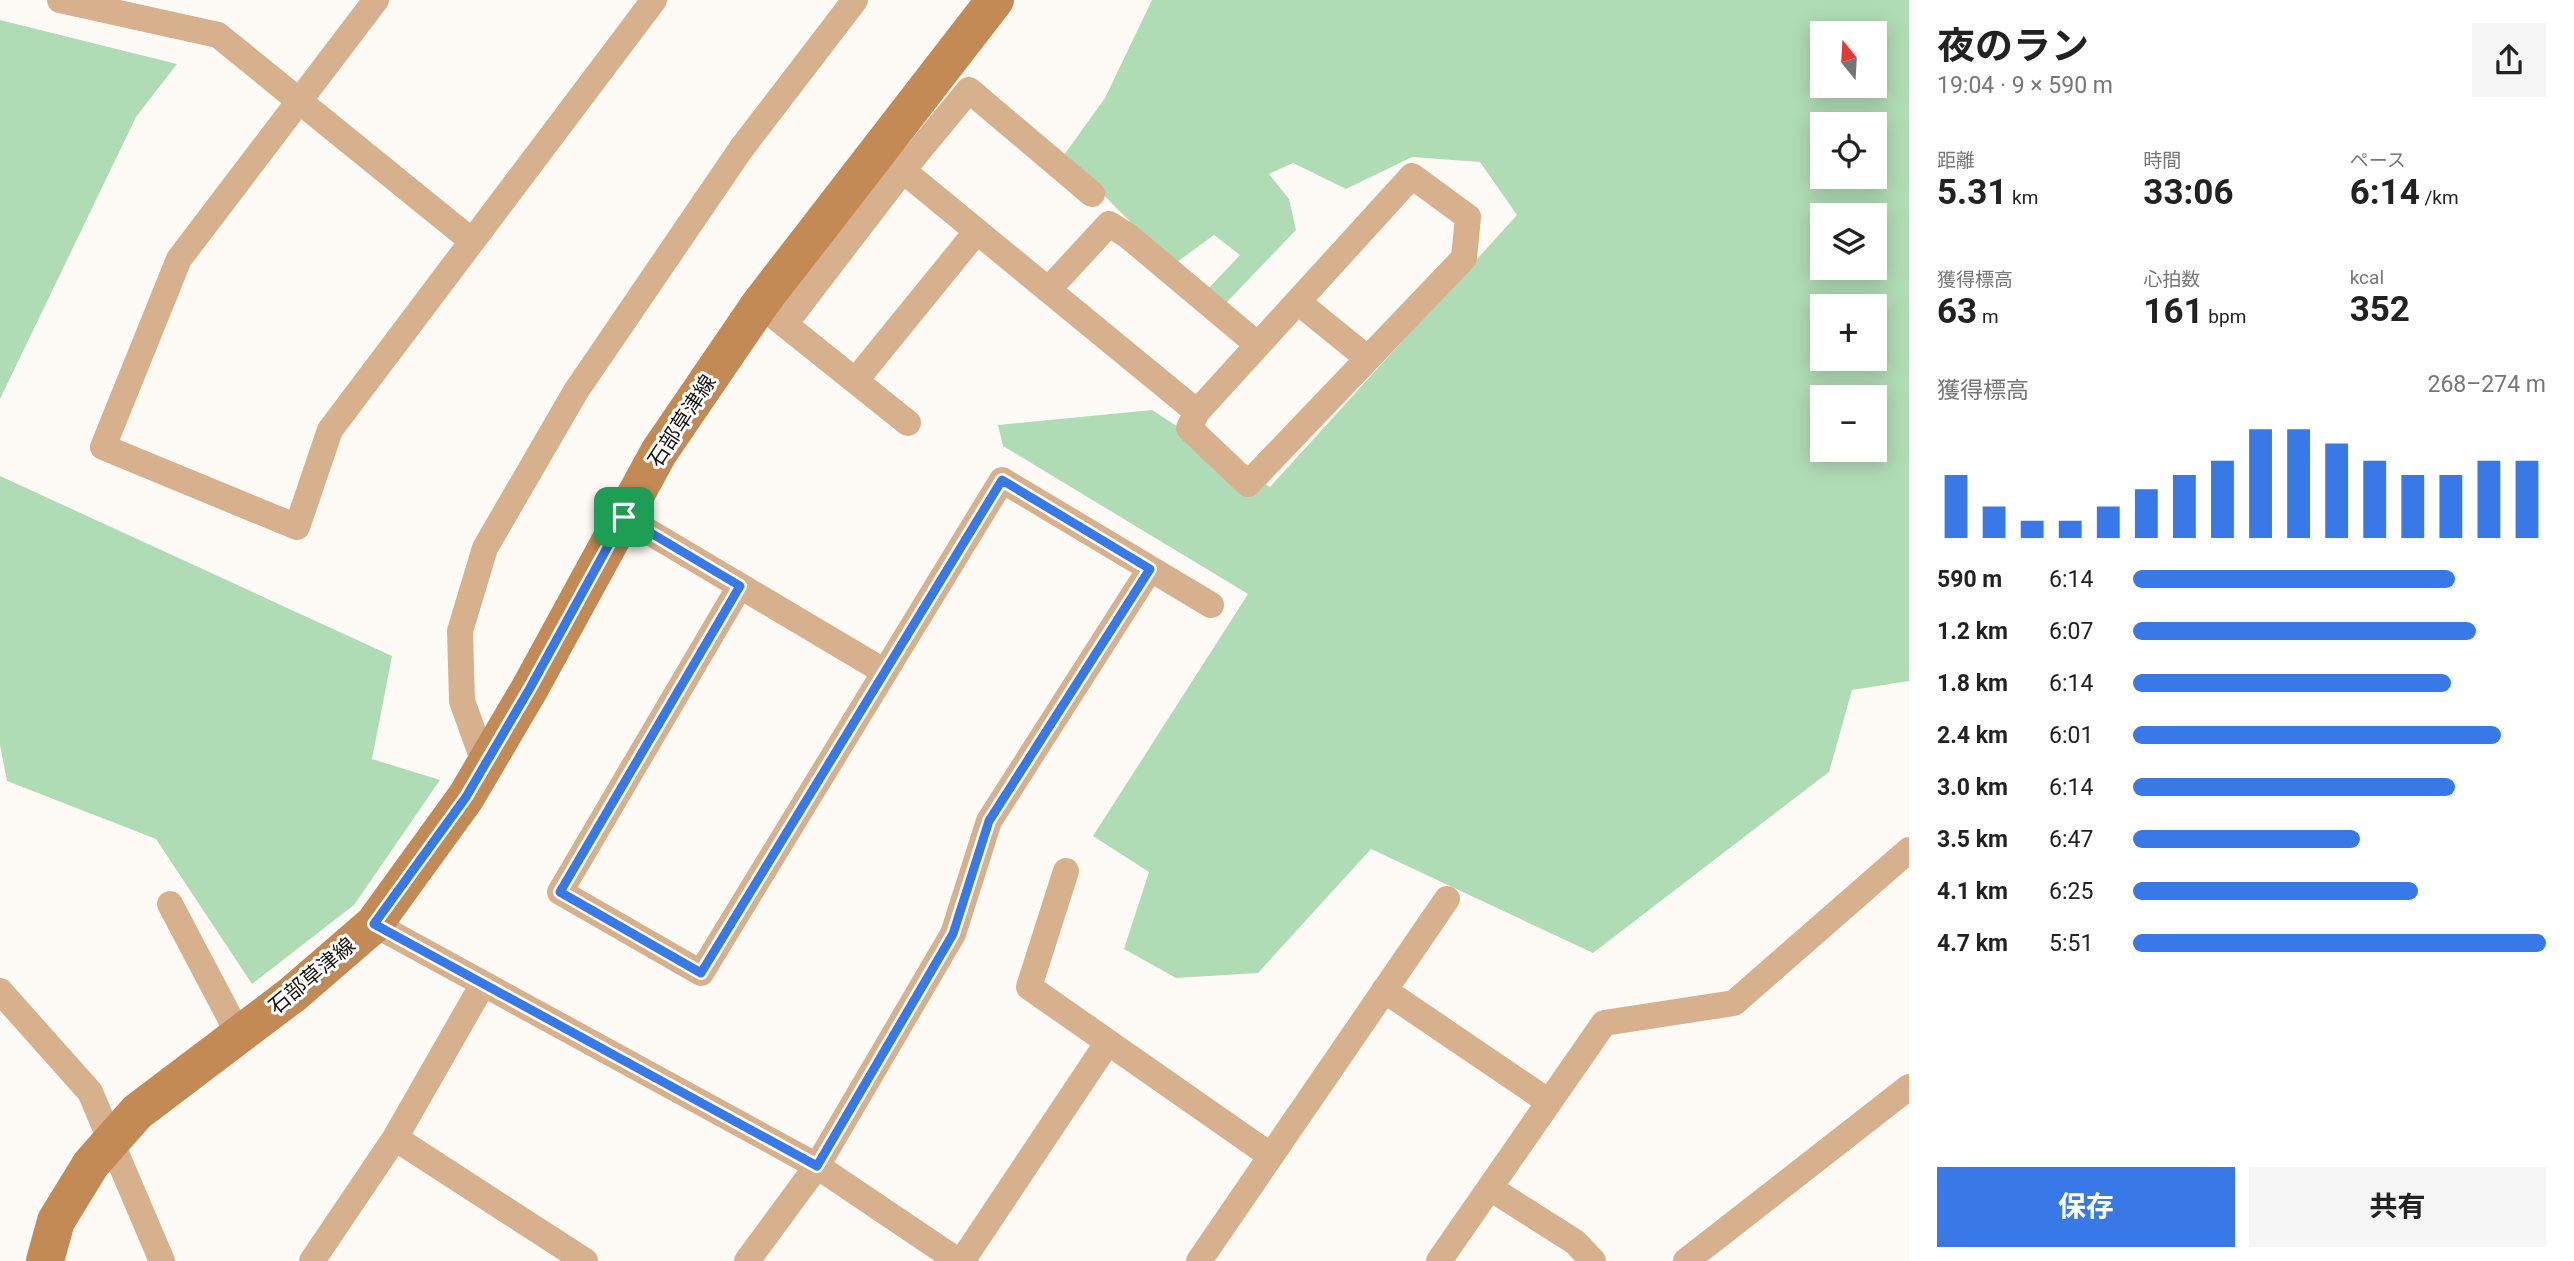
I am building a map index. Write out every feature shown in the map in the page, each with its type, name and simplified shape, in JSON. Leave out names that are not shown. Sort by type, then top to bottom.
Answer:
[{"type":"main road","name":"石部草津線","points":[[45,1261],[56,1220],[91,1164],[137,1112],[293,994],[374,924],[466,797],[659,452],[772,314],[891,160],[995,0]]},
{"type":"street","points":[[60,0],[119,6],[218,35],[472,241]]},
{"type":"street","points":[[376,0],[179,258],[103,447],[297,527],[330,429],[654,0]]},
{"type":"street","points":[[485,765],[462,701],[460,631],[485,548],[584,380],[741,149],[855,0]]},
{"type":"street","points":[[1092,194],[969,90],[891,160],[1196,412]]},
{"type":"street","points":[[1412,176],[1468,217],[1464,258],[1248,484],[1189,428],[1196,412],[1298,302],[1412,176]]},
{"type":"street","points":[[1048,290],[1109,224],[1128,236],[1258,345]]},
{"type":"street","points":[[856,380],[977,231]]},
{"type":"street","points":[[1298,302],[1367,358]]},
{"type":"street","points":[[772,314],[908,423]]},
{"type":"street","points":[[740,586],[560,892],[701,973],[1002,480],[1211,605]]},
{"type":"street","points":[[624,517],[885,672]]},
{"type":"street","points":[[747,1261],[817,1166],[953,934],[989,821],[1150,569]]},
{"type":"street","points":[[1439,1261],[1604,1023],[1734,1003],[1909,850]]},
{"type":"street","points":[[1066,871],[1029,986],[1271,1156]]},
{"type":"street","points":[[1199,1261],[1447,899]]},
{"type":"street","points":[[170,904],[239,1035]]},
{"type":"street","points":[[374,924],[817,1166],[960,1261],[1108,1042]]},
{"type":"street","points":[[312,1261],[395,1138],[483,984]]},
{"type":"street","points":[[1384,990],[1549,1102]]},
{"type":"street","points":[[0,991],[90,1092],[162,1261]]},
{"type":"street","points":[[1686,1261],[1909,1087]]},
{"type":"street","points":[[395,1138],[585,1261]]},
{"type":"street","points":[[1490,1188],[1575,1242],[1593,1261]]},
{"type":"green space","points":[[1152,0],[1909,0],[1909,681],[1852,690],[1829,772],[1593,953],[1371,849],[1258,973],[1176,978],[1124,949],[1149,872],[1093,836],[1248,594],[1003,446],[998,425],[1152,410],[1270,487],[1517,215],[1480,162],[1412,157],[1346,189],[1293,163],[1269,174],[1289,199],[1296,230],[1226,303],[1208,289],[1240,255],[1214,235],[1173,265],[1064,155],[1105,98]]},
{"type":"green space","points":[[0,20],[177,64],[136,117],[0,399]]},
{"type":"green space","points":[[0,476],[392,656],[372,759],[440,780],[354,905],[252,984],[156,839],[7,781],[0,745]]},
{"type":"route","points":[[1002,480],[1150,569],[989,821],[953,934],[817,1166],[374,924],[466,797],[530,688],[624,517],[740,586],[560,892],[701,973],[1002,480]]}]
